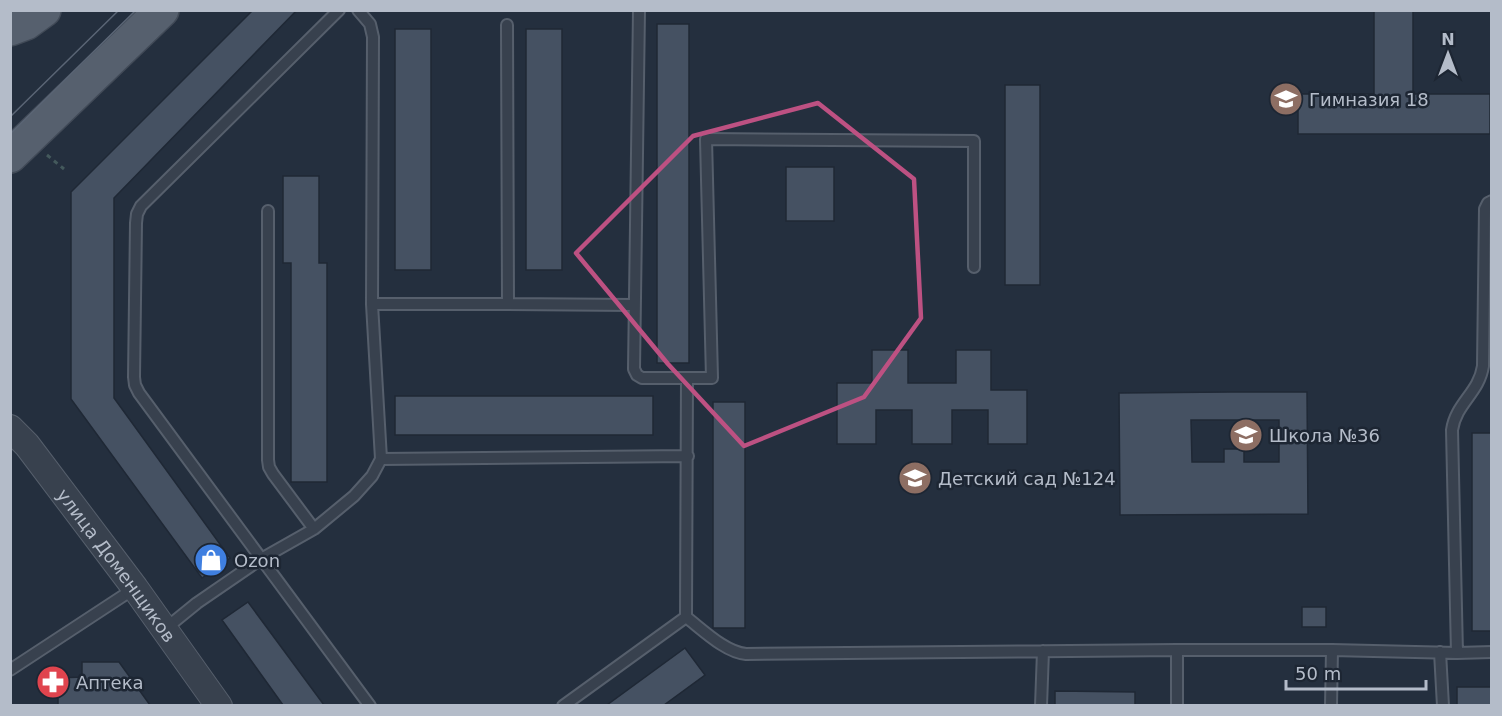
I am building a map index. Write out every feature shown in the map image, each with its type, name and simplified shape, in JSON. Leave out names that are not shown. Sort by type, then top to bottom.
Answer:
[{"type":"main road","points":[[10,29],[26,23],[44,10]]},
{"type":"main road","points":[[10,156],[162,10]]},
{"type":"street","name":"улица Доменщиков","points":[[10,428],[27,445],[135,588],[219,705]]},
{"type":"lane","points":[[339,10],[141,206],[137,214],[134,377],[139,393],[370,705]]},
{"type":"lane","points":[[164,629],[261,559],[314,529],[354,496],[372,476],[381,459],[372,304],[373,37],[370,24],[358,10]]},
{"type":"lane","points":[[639,10],[634,305],[635,373],[639,377],[712,378],[705,139],[974,141],[974,267]]},
{"type":"lane","points":[[507,26],[508,304]]},
{"type":"lane","points":[[1457,653],[1452,430],[1457,413],[1478,384],[1481,375],[1485,209],[1491,201]]},
{"type":"lane","points":[[268,211],[269,467],[314,529]]},
{"type":"lane","points":[[372,304],[634,305]]},
{"type":"lane","points":[[686,617],[687,378]]},
{"type":"lane","points":[[381,459],[688,456]]},
{"type":"lane","points":[[10,670],[135,588]]},
{"type":"lane","points":[[686,617],[727,648],[746,654],[1177,650],[1491,652]]},
{"type":"lane","points":[[563,705],[686,617]]},
{"type":"lane","points":[[1177,650],[1177,705]]},
{"type":"lane","points":[[1331,705],[1332,650]]},
{"type":"lane","points":[[1041,705],[1043,651]]},
{"type":"lane","points":[[1440,652],[1443,705]]},
{"type":"highlighted area","points":[[818,103],[914,179],[921,318],[864,397],[744,446],[668,364],[576,253],[693,136]]},
{"type":"building","points":[[253,10],[297,10],[114,198],[114,398],[230,558],[202,578],[71,399],[71,192]]},
{"type":"building","points":[[1374,10],[1413,10],[1413,94],[1490,94],[1490,134],[1298,134],[1298,94],[1374,94]]},
{"type":"building","points":[[657,24],[689,24],[689,363],[657,363]]},
{"type":"building","points":[[395,29],[431,29],[431,270],[395,270]]},
{"type":"building","points":[[526,29],[562,29],[562,270],[526,270]]},
{"type":"building","points":[[1005,85],[1040,85],[1040,285],[1005,285]]},
{"type":"building","points":[[786,167],[834,167],[834,221],[786,221]]},
{"type":"building","points":[[283,176],[319,176],[319,263],[327,263],[327,482],[291,482],[291,263],[283,263]]},
{"type":"building","points":[[872,350],[908,350],[908,383],[956,383],[956,350],[991,350],[991,390],[1027,390],[1027,444],[988,444],[988,410],[952,410],[952,444],[912,444],[912,410],[876,410],[876,444],[837,444],[837,383],[872,383]]},
{"type":"building","points":[[1307,392],[1308,514],[1120,515],[1119,393]],"holes":[[[1191,420],[1279,420],[1279,462],[1244,462],[1244,449],[1224,449],[1224,462],[1192,462]]]},
{"type":"building","points":[[395,396],[653,396],[653,435],[395,435]]},
{"type":"building","points":[[713,402],[745,402],[745,628],[713,628]]},
{"type":"building","points":[[1472,433],[1491,433],[1491,631],[1472,631]]},
{"type":"building","points":[[248,602],[324,705],[283,705],[222,620]]},
{"type":"building","points":[[1302,607],[1326,607],[1326,627],[1302,627]]},
{"type":"building","points":[[685,648],[705,675],[664,705],[607,705]]},
{"type":"building","points":[[82,662],[119,662],[150,705],[58,705],[58,678],[82,677]]},
{"type":"building","points":[[1457,687],[1491,687],[1491,705],[1457,705]]},
{"type":"building","points":[[1055,691],[1135,692],[1135,705],[1055,705]]},
{"type":"tram line","points":[[10,117],[119,10]]},
{"type":"tram line","points":[[10,134],[136,10]]},
{"type":"place","name":"Гимназия 18","points":[[1286,99]]},
{"type":"place","name":"Школа №36","points":[[1246,435]]},
{"type":"place","name":"Детский сад №124","points":[[915,478]]},
{"type":"place","name":"Ozon","points":[[211,560]]},
{"type":"place","name":"Аптека","points":[[53,682]]}]
